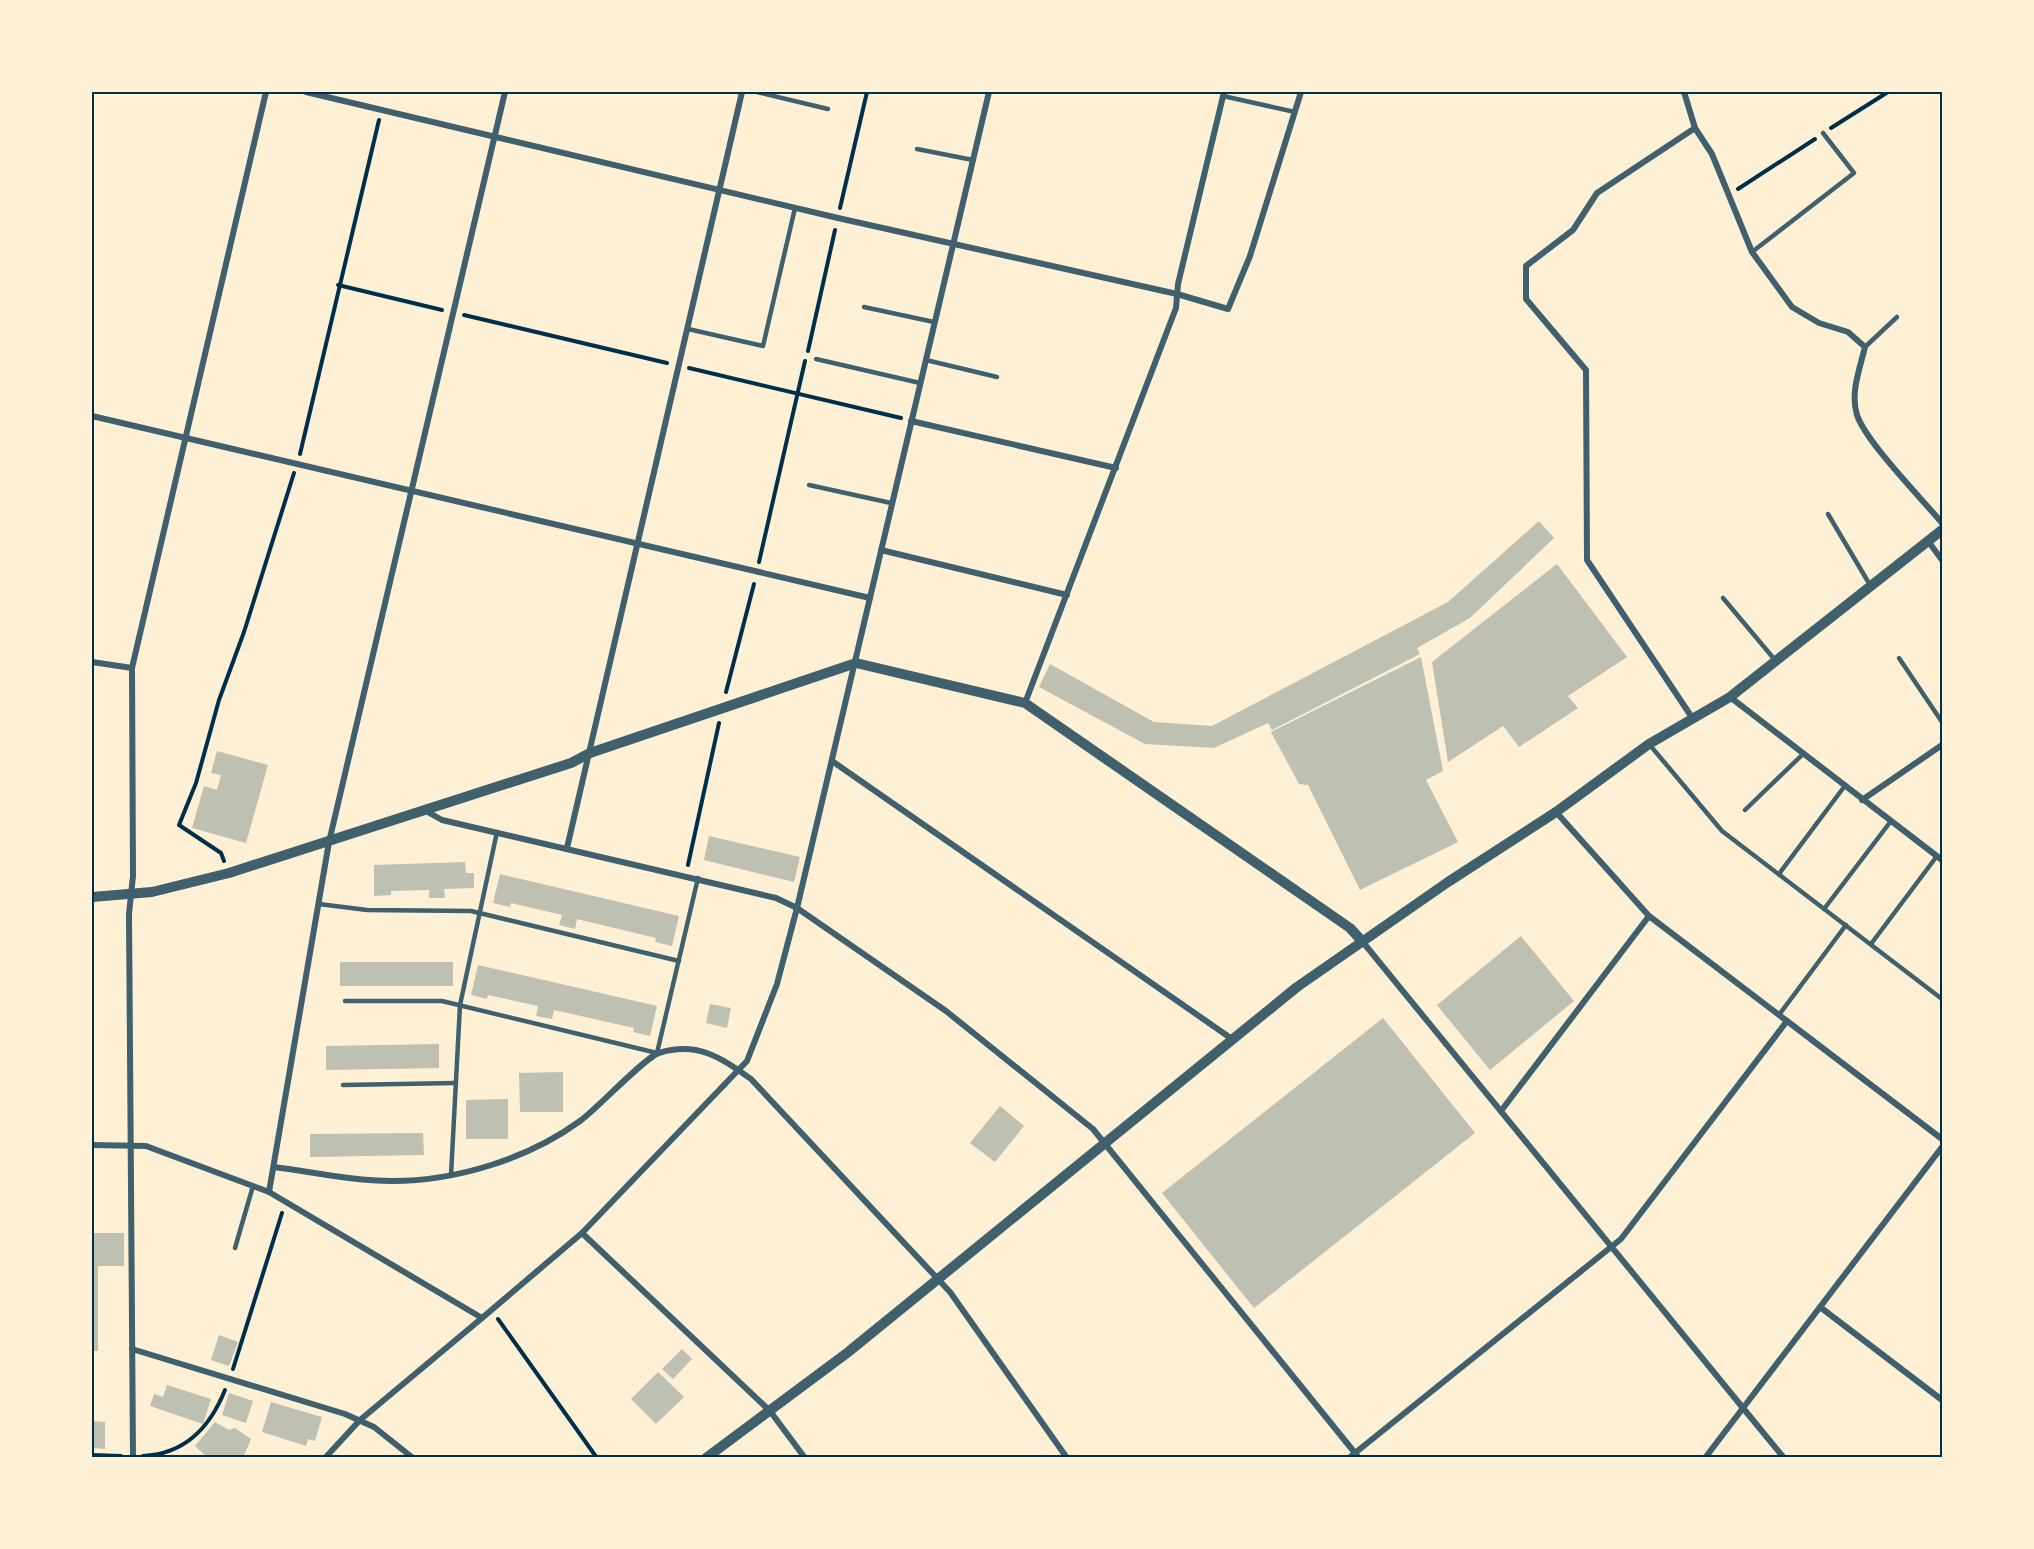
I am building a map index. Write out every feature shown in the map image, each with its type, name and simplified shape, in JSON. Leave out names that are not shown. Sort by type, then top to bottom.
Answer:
[{"type":"street","points":[[133,1458],[132,668],[266,92]]},
{"type":"street","points":[[306,92],[838,218],[1177,294],[1228,309],[1250,256],[1301,92]]},
{"type":"street","points":[[269,1192],[329,842],[505,92]]},
{"type":"street","points":[[567,848],[742,92]]},
{"type":"street","points":[[325,1458],[360,1420],[582,1233],[740,1071],[747,1061],[777,984],[797,908],[989,92]]},
{"type":"street","points":[[1684,92],[1695,128],[1712,154],[1752,252],[1792,307],[1819,323],[1848,332],[1866,347],[1855,387],[1857,414],[1869,436],[1942,523]]},
{"type":"street","points":[[1025,703],[1176,308],[1177,294],[1223,94]]},
{"type":"street","points":[[1694,719],[1587,560],[1586,370],[1526,299],[1526,266],[1574,230],[1597,193],[1695,128]]},
{"type":"street","points":[[92,416],[870,598]]},
{"type":"street","points":[[911,421],[1116,468]]},
{"type":"street","points":[[706,1458],[937,1280],[1297,987],[1361,940],[1556,812],[1649,744],[1730,698],[1942,530]]},
{"type":"street","points":[[1928,541],[1942,560]]},
{"type":"street","points":[[881,550],[1067,595]]},
{"type":"street","points":[[92,662],[132,668]]},
{"type":"street","points":[[92,897],[131,896],[230,873],[571,763],[590,753],[723,706],[856,663],[1025,703],[1350,928],[1784,1458]]},
{"type":"street","points":[[1730,698],[1940,858]]},
{"type":"street","points":[[1862,800],[1942,744]]},
{"type":"street","points":[[831,761],[1232,1039]]},
{"type":"street","points":[[426,810],[442,820],[776,898],[797,908],[946,1011],[1094,1129],[1354,1456],[1611,1249],[1787,1021]]},
{"type":"street","points":[[1556,812],[1650,916],[1942,1139]]},
{"type":"street","points":[[1501,1111],[1650,916]]},
{"type":"street","points":[[274,1167],[390,1181],[425,1180],[451,1175],[542,1146],[585,1118],[657,1053],[702,1051],[720,1057],[751,1079],[950,1292],[1067,1458]]},
{"type":"street","points":[[92,1145],[146,1146],[269,1192],[482,1318]]},
{"type":"street","points":[[1705,1458],[1942,1147]]},
{"type":"street","points":[[582,1233],[770,1410],[805,1458]]},
{"type":"street","points":[[1820,1307],[1942,1400]]},
{"type":"street","points":[[132,1348],[360,1420],[374,1427],[413,1458]]},
{"type":"lane","points":[[757,92],[828,109]]},
{"type":"lane","points":[[1223,94],[1295,112]]},
{"type":"lane","points":[[1752,252],[1854,173],[1822,134]]},
{"type":"lane","points":[[916,149],[973,160]]},
{"type":"lane","points":[[688,329],[763,346],[795,208]]},
{"type":"lane","points":[[864,307],[934,322]]},
{"type":"lane","points":[[1866,347],[1897,316]]},
{"type":"lane","points":[[816,359],[920,383]]},
{"type":"lane","points":[[926,360],[997,376]]},
{"type":"lane","points":[[808,485],[891,503]]},
{"type":"lane","points":[[1828,514],[1870,586]]},
{"type":"lane","points":[[1723,598],[1776,661]]},
{"type":"lane","points":[[1899,658],[1942,722]]},
{"type":"lane","points":[[1649,744],[1722,831],[1942,999]]},
{"type":"lane","points":[[1745,810],[1802,755]]},
{"type":"lane","points":[[1779,874],[1844,787]]},
{"type":"lane","points":[[1824,909],[1891,821]]},
{"type":"lane","points":[[451,1175],[460,1005],[497,832]]},
{"type":"lane","points":[[1871,944],[1940,858]]},
{"type":"lane","points":[[345,1001],[442,1001],[657,1053],[698,879]]},
{"type":"lane","points":[[320,904],[367,910],[460,909],[679,961]]},
{"type":"lane","points":[[1779,1014],[1846,925]]},
{"type":"lane","points":[[343,1085],[456,1083]]},
{"type":"lane","points":[[236,1248],[253,1186]]},
{"type":"path","points":[[686,876],[723,706],[757,572],[867,92]]},
{"type":"path","points":[[1730,194],[1888,92]]},
{"type":"path","points":[[338,285],[911,421]]},
{"type":"path","points":[[179,825],[221,853],[230,873]]},
{"type":"path","points":[[492,1310],[597,1458]]},
{"type":"building","points":[[1539,521],[1554,538],[1470,618],[1417,648],[1420,654],[1272,730],[1268,723],[1214,748],[1145,744],[1039,687],[1050,664],[1154,722],[1212,726],[1448,602]]},
{"type":"building","points":[[1557,564],[1627,657],[1568,696],[1578,708],[1519,747],[1503,726],[1448,762],[1432,662]]},
{"type":"building","points":[[1421,657],[1443,771],[1426,780],[1458,842],[1360,890],[1308,785],[1299,784],[1271,732]]},
{"type":"building","points":[[217,751],[268,765],[246,843],[192,828],[204,786],[217,790],[221,775],[211,773]]},
{"type":"building","points":[[709,836],[800,857],[794,882],[704,860]]},
{"type":"building","points":[[465,862],[466,873],[474,873],[474,888],[444,889],[445,898],[429,898],[429,890],[391,891],[391,895],[374,896],[374,865]]},
{"type":"building","points":[[500,874],[679,916],[672,946],[655,942],[656,938],[577,919],[575,929],[559,925],[562,915],[511,903],[510,907],[493,903]]},
{"type":"building","points":[[1521,936],[1574,1001],[1490,1070],[1437,1005]]},
{"type":"building","points":[[340,962],[453,962],[453,986],[340,986]]},
{"type":"building","points":[[478,965],[657,1006],[650,1036],[633,1032],[634,1028],[554,1010],[552,1019],[536,1016],[538,1006],[488,995],[487,999],[471,995]]},
{"type":"building","points":[[710,1004],[731,1008],[727,1028],[706,1023]]},
{"type":"building","points":[[1383,1018],[1475,1133],[1254,1308],[1162,1193]]},
{"type":"building","points":[[439,1044],[439,1068],[326,1070],[326,1046]]},
{"type":"building","points":[[563,1072],[563,1112],[520,1112],[519,1073]]},
{"type":"building","points":[[508,1099],[508,1139],[466,1139],[466,1100]]},
{"type":"building","points":[[1000,1106],[1024,1126],[995,1162],[970,1143]]},
{"type":"building","points":[[423,1133],[424,1155],[310,1157],[310,1134]]},
{"type":"building","points":[[92,1233],[124,1233],[124,1266],[98,1266],[98,1351],[92,1351]]},
{"type":"building","points":[[219,1335],[238,1342],[229,1366],[211,1360]]},
{"type":"building","points":[[682,1349],[692,1359],[673,1379],[662,1369]]},
{"type":"building","points":[[658,1372],[684,1397],[656,1424],[631,1399]]},
{"type":"building","points":[[167,1385],[211,1399],[203,1424],[150,1406],[154,1394],[163,1397]]},
{"type":"building","points":[[229,1393],[253,1401],[246,1423],[222,1415]]},
{"type":"building","points":[[271,1402],[322,1417],[315,1441],[308,1439],[306,1446],[262,1432]]},
{"type":"building","points":[[92,1421],[105,1422],[105,1449],[92,1448]]},
{"type":"building","points":[[215,1422],[229,1430],[235,1428],[251,1439],[243,1458],[208,1458],[195,1446]]}]
